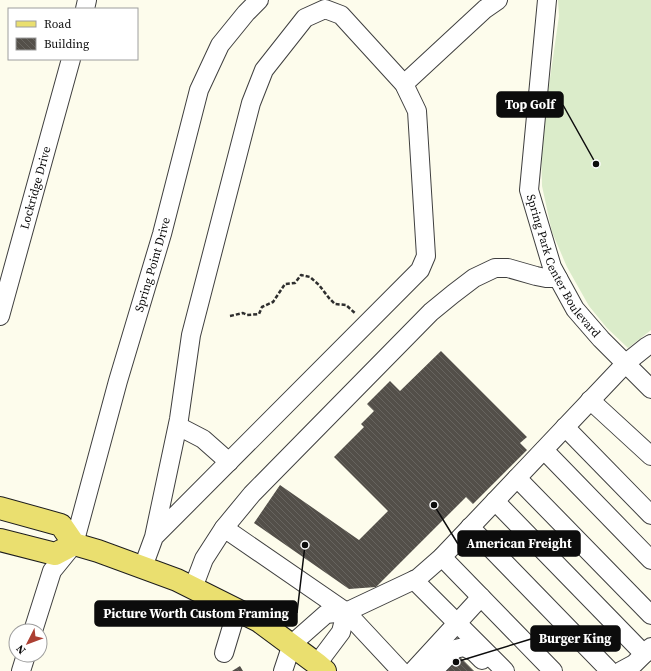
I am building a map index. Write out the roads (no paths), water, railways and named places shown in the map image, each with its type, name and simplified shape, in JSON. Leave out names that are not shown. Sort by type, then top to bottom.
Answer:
[{"type":"main road","points":[[0,508],[61,525],[74,544],[98,551],[177,580],[258,621],[292,644],[321,667]]},
{"type":"main road","points":[[0,540],[55,554],[74,544]]},
{"type":"street","name":"Spring Point Drive","points":[[74,544],[118,381],[162,234],[199,90],[220,45],[246,13],[259,0]]},
{"type":"street","points":[[404,84],[480,13],[498,0]]},
{"type":"street","name":"Spring Park Center Boulevard","points":[[547,0],[529,190],[552,267],[575,309],[601,339],[651,389]]},
{"type":"street","points":[[143,567],[154,537],[178,426],[191,334],[251,103],[264,70],[305,18],[325,9],[341,15],[404,84],[417,111],[426,256],[420,270],[154,537]]},
{"type":"street","name":"Lockridge Drive","points":[[0,316],[3,293],[71,60]]},
{"type":"street","points":[[193,588],[204,559],[224,528],[252,494],[431,312],[474,278],[495,268],[508,268],[546,278],[558,278]]},
{"type":"street","points":[[283,671],[292,644],[326,614],[346,612],[414,580],[442,557],[626,363],[651,344]]},
{"type":"street","points":[[590,400],[651,456]]},
{"type":"street","points":[[178,426],[203,439],[229,462]]},
{"type":"street","points":[[565,427],[651,514]]},
{"type":"street","points":[[544,450],[651,560]]},
{"type":"street","points":[[517,478],[651,615]]},
{"type":"street","points":[[164,493],[186,506]]},
{"type":"street","points":[[495,501],[647,651],[634,664],[621,671]]},
{"type":"street","points":[[224,528],[346,612],[402,671]]},
{"type":"street","points":[[470,528],[610,671]]},
{"type":"street","points":[[36,623],[52,571],[74,544]]},
{"type":"street","points":[[442,557],[553,671]]},
{"type":"street","points":[[414,580],[505,671]]},
{"type":"street","points":[[413,671],[481,597]]},
{"type":"street","points":[[224,653],[237,610]]},
{"type":"street","points":[[321,667],[341,632],[346,612]]},
{"type":"street","points":[[433,671],[455,649],[464,647],[474,652],[492,671]]},
{"type":"place","name":"Top Golf","points":[[596,164]]},
{"type":"place","name":"American Freight","points":[[434,505]]},
{"type":"place","name":"Picture Worth Custom Framing","points":[[305,545]]},
{"type":"place","name":"Burger King","points":[[456,662]]}]
